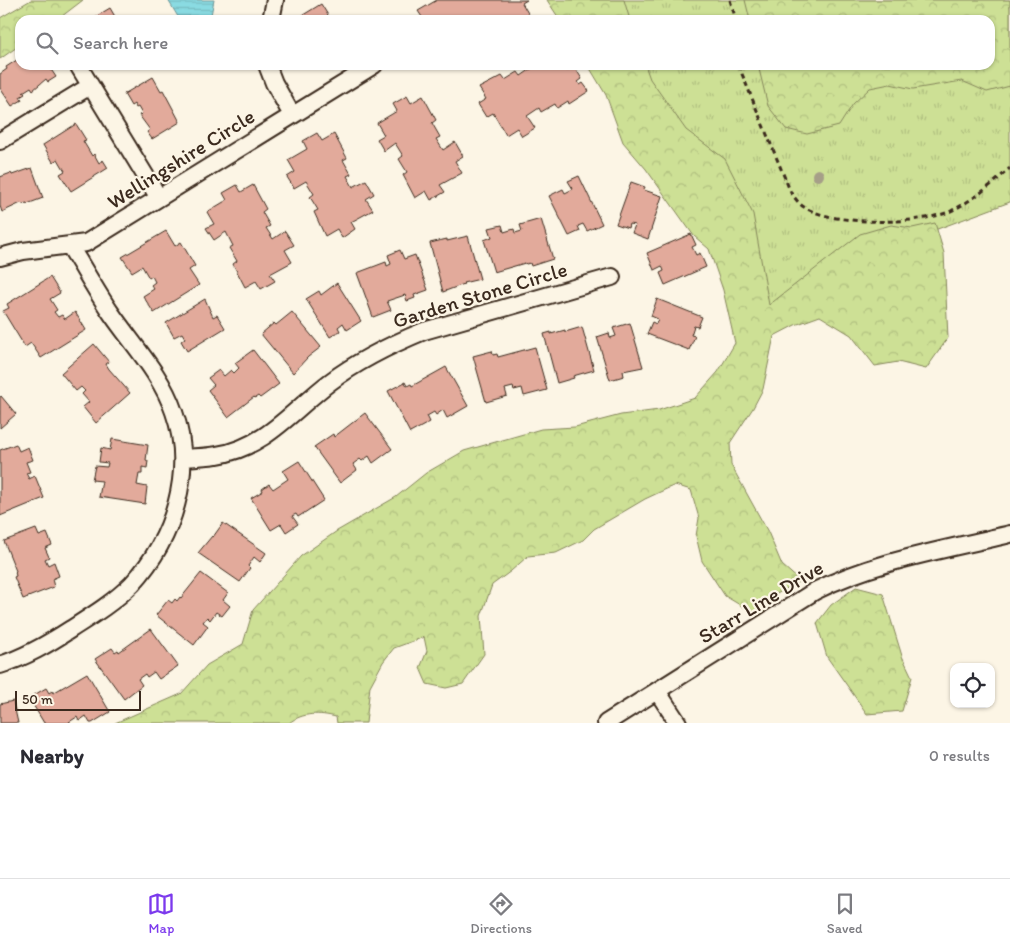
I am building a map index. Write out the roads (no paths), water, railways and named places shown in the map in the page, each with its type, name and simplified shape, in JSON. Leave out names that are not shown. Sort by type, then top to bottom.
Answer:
[{"type":"street","points":[[272,15],[275,0]]},
{"type":"street","points":[[81,70],[159,198]]},
{"type":"street","points":[[269,70],[292,115]]},
{"type":"street","name":"Wellingshire Circle","points":[[0,257],[17,252],[86,243],[366,70]]},
{"type":"street","points":[[0,141],[90,86]]},
{"type":"street","points":[[0,664],[17,660],[52,642],[104,608],[132,584],[154,554],[172,517],[178,498],[183,458],[182,443],[176,418],[160,381],[111,313],[69,245]]},
{"type":"street","name":"Garden Stone Circle","points":[[183,458],[231,452],[255,441],[280,426],[329,382],[355,364],[394,343],[424,331],[612,277]]},
{"type":"street","name":"Starr Line Drive","points":[[606,723],[815,591],[838,579],[890,563],[1010,534]]},
{"type":"street","points":[[657,691],[678,723]]},
{"type":"water","points":[[168,0],[214,0],[211,15],[177,15]]}]
